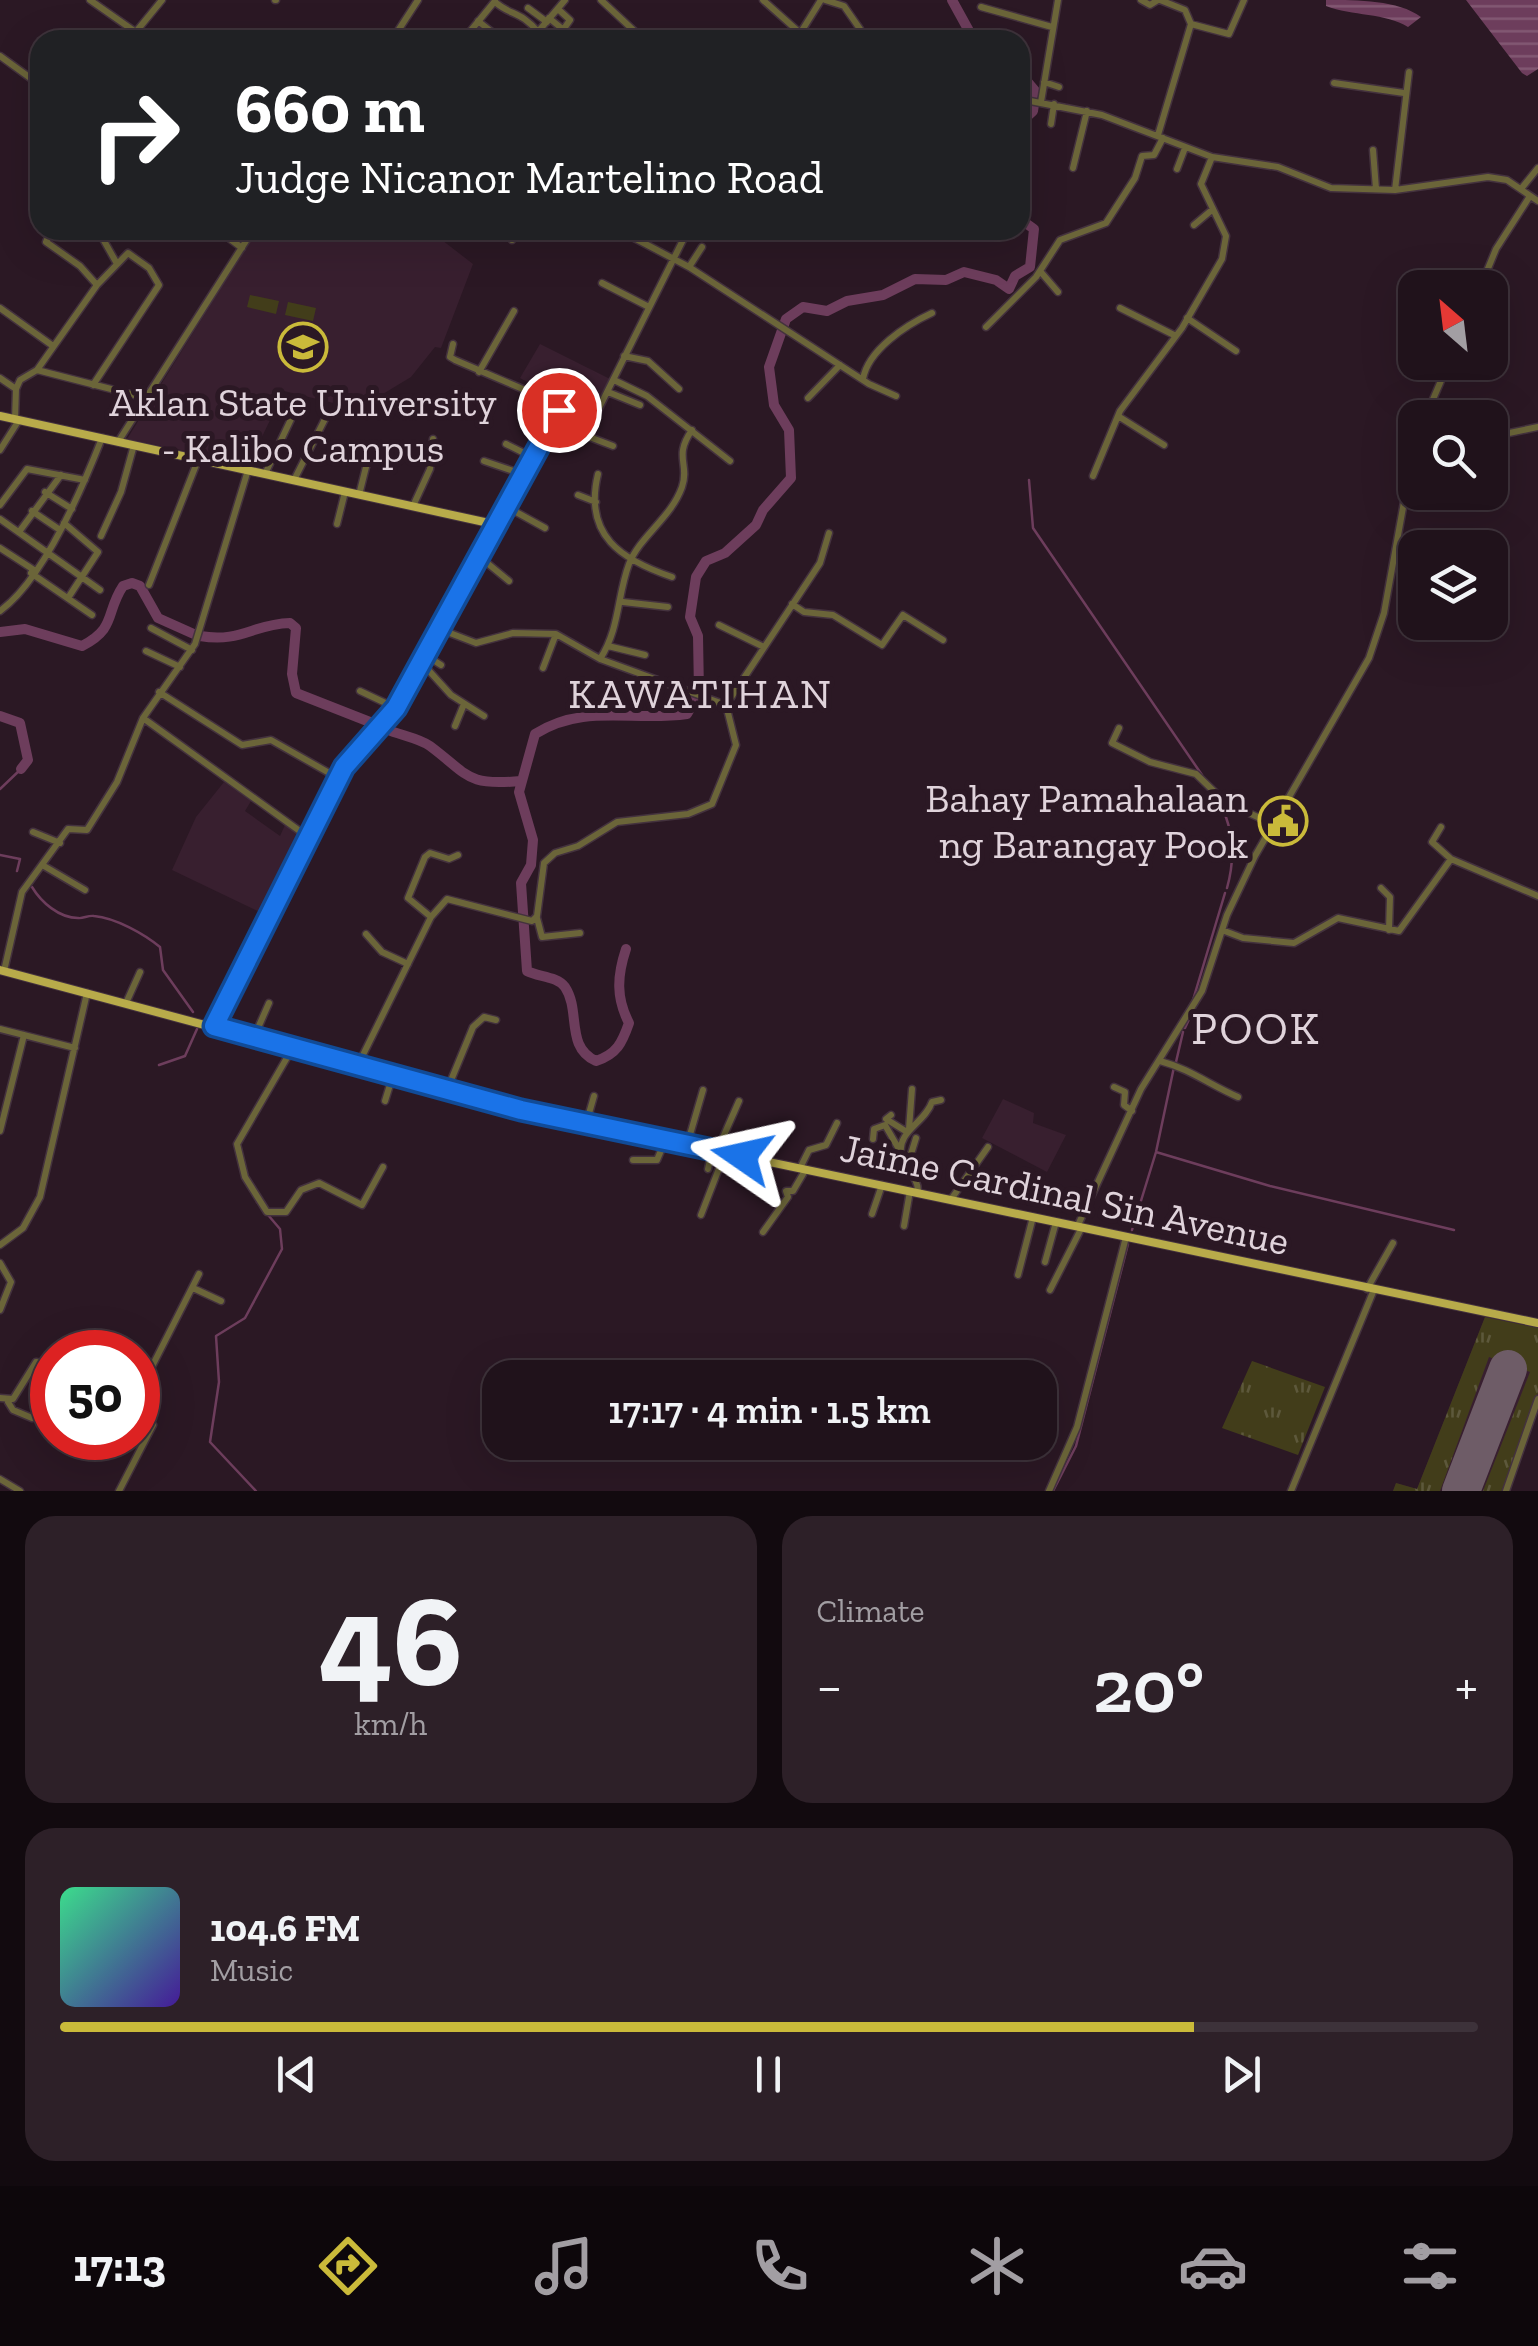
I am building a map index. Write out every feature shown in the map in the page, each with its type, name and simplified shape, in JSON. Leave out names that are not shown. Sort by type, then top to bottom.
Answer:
[{"type":"main road","points":[[0,416],[498,525],[396,708],[338,778],[214,1026]]},
{"type":"main road","name":"Jaime Cardinal Sin Avenue","points":[[2,970],[586,1124],[1056,1220],[1369,1291],[1538,1323]]},
{"type":"street","points":[[90,0],[131,30]]},
{"type":"street","points":[[137,30],[162,0]]},
{"type":"street","points":[[398,30],[418,0]]},
{"type":"street","points":[[540,30],[565,0]]},
{"type":"street","points":[[601,0],[633,30]]},
{"type":"street","points":[[764,0],[792,30]]},
{"type":"street","points":[[803,30],[823,0],[844,6],[860,28]]},
{"type":"street","points":[[1039,102],[1058,0]]},
{"type":"street","points":[[986,327],[1040,271],[1060,240],[1106,222],[1135,178],[1139,158],[1154,156],[1191,24],[1185,10],[1160,0],[1150,5],[1140,0]]},
{"type":"street","points":[[1191,24],[1229,34],[1244,0]]},
{"type":"street","points":[[470,30],[496,1],[517,11],[536,30]]},
{"type":"street","points":[[981,7],[1052,27]]},
{"type":"street","points":[[528,8],[564,30],[570,20],[558,8]]},
{"type":"street","points":[[478,21],[489,30]]},
{"type":"street","points":[[0,56],[30,77]]},
{"type":"street","points":[[1395,190],[1409,72]]},
{"type":"street","points":[[1044,82],[1060,87]]},
{"type":"street","points":[[1334,83],[1404,93]]},
{"type":"street","points":[[1030,101],[1087,110],[1212,157],[1278,166],[1331,188],[1395,190],[1488,177],[1506,180],[1534,198],[1496,249],[1487,270]]},
{"type":"street","points":[[1050,124],[1054,104]]},
{"type":"street","points":[[1073,168],[1087,110]]},
{"type":"street","points":[[1177,169],[1185,148]]},
{"type":"street","points":[[1373,150],[1376,190]]},
{"type":"street","points":[[1093,476],[1118,416],[1188,318],[1227,243],[1201,184],[1212,157]]},
{"type":"street","points":[[1520,190],[1538,168]]},
{"type":"street","points":[[1194,225],[1213,209]]},
{"type":"street","points":[[47,240],[80,266],[96,286]]},
{"type":"street","points":[[104,240],[116,262]]},
{"type":"street","points":[[231,240],[242,248]]},
{"type":"street","points":[[118,442],[247,240]]},
{"type":"street","points":[[641,240],[863,380],[896,396]]},
{"type":"street","points":[[614,446],[589,435],[590,426],[682,240]]},
{"type":"street","points":[[689,267],[702,248]]},
{"type":"street","points":[[0,450],[17,420],[16,388],[20,380],[37,370],[116,262],[124,254],[135,256],[157,276],[159,285],[93,385]]},
{"type":"street","points":[[1040,271],[1058,292]]},
{"type":"street","points":[[602,283],[647,306]]},
{"type":"street","points":[[0,308],[54,346]]},
{"type":"street","points":[[1120,308],[1176,336]]},
{"type":"street","points":[[479,372],[514,312]]},
{"type":"street","points":[[863,380],[868,363],[903,329],[932,313]]},
{"type":"street","points":[[1188,318],[1236,351]]},
{"type":"street","points":[[453,344],[450,357],[526,390],[590,426]]},
{"type":"street","points":[[624,356],[648,361],[679,389]]},
{"type":"street","points":[[808,398],[840,365]]},
{"type":"street","points":[[37,370],[146,398]]},
{"type":"street","points":[[0,378],[16,388]]},
{"type":"street","points":[[614,380],[637,390],[730,461]]},
{"type":"street","points":[[608,392],[640,405]]},
{"type":"street","points":[[266,474],[300,398]]},
{"type":"street","points":[[498,525],[559,410]]},
{"type":"street","points":[[1118,416],[1164,446]]},
{"type":"street","points":[[294,480],[325,418]]},
{"type":"street","points":[[1508,433],[1538,427]]},
{"type":"street","points":[[600,659],[623,602],[630,562],[669,514],[683,484],[680,449],[692,430]]},
{"type":"street","points":[[2,607],[47,552],[72,508],[102,438]]},
{"type":"street","points":[[414,506],[430,469],[433,439]]},
{"type":"street","points":[[506,444],[534,458]]},
{"type":"street","points":[[102,536],[134,446]]},
{"type":"street","points":[[149,586],[198,460]]},
{"type":"street","points":[[484,461],[524,475]]},
{"type":"street","points":[[359,494],[367,462]]},
{"type":"street","points":[[0,505],[25,470],[85,480]]},
{"type":"street","points":[[2,970],[22,892],[69,828],[86,830],[117,782],[143,718],[192,650],[248,470]]},
{"type":"street","points":[[598,474],[596,502],[607,538],[630,562],[672,578]]},
{"type":"street","points":[[18,532],[60,475]]},
{"type":"street","points":[[45,492],[72,508]]},
{"type":"street","points":[[337,524],[346,492]]},
{"type":"street","points":[[578,495],[596,502]]},
{"type":"street","points":[[507,508],[545,528]]},
{"type":"street","points":[[1050,1290],[1132,1111],[1197,1001],[1238,890],[1369,658],[1384,613],[1403,510]]},
{"type":"street","points":[[32,511],[98,549],[68,598]]},
{"type":"street","points":[[0,519],[100,590]]},
{"type":"street","points":[[580,933],[544,937],[537,931],[544,864],[555,853],[578,846],[608,825],[698,812],[712,804],[736,744],[726,705],[822,557],[828,533]]},
{"type":"street","points":[[0,548],[92,614]]},
{"type":"street","points":[[639,550],[651,551]]},
{"type":"street","points":[[481,558],[509,580]]},
{"type":"street","points":[[623,602],[668,606]]},
{"type":"street","points":[[792,604],[804,612],[833,614],[882,645],[903,615],[943,640]]},
{"type":"street","points":[[719,625],[764,647]]},
{"type":"street","points":[[151,628],[192,650]]},
{"type":"street","points":[[442,630],[476,643],[513,633],[556,634],[600,659],[726,705]]},
{"type":"street","points":[[543,668],[556,634]]},
{"type":"street","points":[[608,646],[644,655]]},
{"type":"street","points":[[146,651],[180,666]]},
{"type":"street","points":[[424,659],[441,665]]},
{"type":"street","points":[[424,659],[444,689],[484,716]]},
{"type":"street","points":[[657,696],[662,682]]},
{"type":"street","points":[[360,691],[396,708]]},
{"type":"street","points":[[159,692],[242,745],[271,740],[338,778]]},
{"type":"street","points":[[454,726],[464,704]]},
{"type":"street","points":[[143,718],[308,838]]},
{"type":"street","points":[[1119,728],[1112,743],[1150,762],[1196,774],[1225,802],[1275,824]]},
{"type":"street","points":[[1442,827],[1432,842],[1451,860],[1538,896]]},
{"type":"street","points":[[34,832],[60,842]]},
{"type":"street","points":[[431,917],[408,898],[424,857],[430,853],[449,859],[458,855]]},
{"type":"street","points":[[1222,930],[1285,944],[1305,938],[1338,918],[1400,931],[1451,860]]},
{"type":"street","points":[[44,866],[84,890]]},
{"type":"street","points":[[1381,888],[1390,898],[1389,930]]},
{"type":"street","points":[[358,1065],[431,917],[450,898],[524,921],[536,916]]},
{"type":"street","points":[[366,934],[382,952],[408,964]]},
{"type":"street","points":[[126,1003],[140,972]]},
{"type":"street","points":[[0,1245],[23,1228],[36,1207],[87,993]]},
{"type":"street","points":[[254,1037],[269,1003]]},
{"type":"street","points":[[448,1090],[473,1027],[484,1017],[496,1020]]},
{"type":"street","points":[[0,1029],[74,1048]]},
{"type":"street","points":[[0,1131],[4,1100],[24,1035]]},
{"type":"street","points":[[293,1048],[238,1144],[245,1177],[267,1212],[286,1212],[301,1190],[319,1183],[362,1205],[383,1167]]},
{"type":"street","points":[[1160,1061],[1193,1071],[1205,1084],[1238,1097]]},
{"type":"street","points":[[385,1100],[392,1075]]},
{"type":"street","points":[[1114,1087],[1125,1092],[1124,1105],[1132,1111]]},
{"type":"street","points":[[901,1152],[908,1131],[912,1089]]},
{"type":"street","points":[[687,1146],[703,1090]]},
{"type":"street","points":[[586,1124],[594,1096]]},
{"type":"street","points":[[908,1131],[919,1124],[932,1102],[941,1100]]},
{"type":"street","points":[[708,1169],[740,1101]]},
{"type":"street","points":[[891,1114],[886,1119],[908,1131]]},
{"type":"street","points":[[763,1232],[788,1197],[786,1192],[793,1191],[809,1150],[826,1146],[837,1124]]},
{"type":"street","points":[[873,1139],[874,1129],[885,1125],[917,1181],[904,1226]]},
{"type":"street","points":[[742,1156],[748,1132]]},
{"type":"street","points":[[907,1167],[916,1138]]},
{"type":"street","points":[[633,1160],[657,1160],[664,1141]]},
{"type":"street","points":[[952,1198],[988,1148]]},
{"type":"street","points":[[701,1215],[718,1152]]},
{"type":"street","points":[[872,1214],[883,1184]]},
{"type":"street","points":[[1018,1275],[1033,1216]]},
{"type":"street","points":[[1045,1262],[1056,1220]]},
{"type":"street","points":[[1049,1491],[1077,1427],[1127,1236]]},
{"type":"street","points":[[1291,1491],[1369,1291],[1393,1243]]},
{"type":"street","points":[[0,1262],[11,1282],[0,1310]]},
{"type":"street","points":[[160,1352],[198,1274]]},
{"type":"street","points":[[193,1288],[221,1302]]},
{"type":"street","points":[[30,1369],[4,1400],[30,1417]]},
{"type":"street","points":[[1506,1491],[1538,1400]]},
{"type":"street","points":[[119,1491],[135,1460]]},
{"type":"street","points":[[0,1479],[20,1491]]},
{"type":"shaded area","points":[[1326,0],[1389,4],[1421,17],[1408,27],[1390,19],[1326,6]]},
{"type":"shaded area","points":[[1466,0],[1538,0],[1538,69],[1527,76],[1522,73]]},
{"type":"shaded area","name":"Aklan State University - Kalibo Campus","points":[[251,240],[442,240],[473,264],[441,348],[435,347],[411,377],[358,409],[284,391],[249,464],[127,439]]},
{"type":"shaded area","points":[[540,344],[616,382],[602,414],[590,416],[520,378]]},
{"type":"shaded area","points":[[224,782],[251,801],[245,811],[280,836],[285,825],[306,838],[266,915],[172,870],[196,817]]},
{"type":"shaded area","points":[[1003,1099],[1034,1113],[1033,1123],[1066,1135],[1047,1172],[982,1138]]},
{"type":"shaded area","points":[[1485,1317],[1538,1328],[1538,1393],[1503,1491],[1393,1491],[1396,1483],[1417,1489]]},
{"type":"green space","points":[[250,295],[279,301],[276,314],[247,307]]},
{"type":"green space","points":[[288,302],[316,308],[313,321],[285,315]]},
{"type":"green space","points":[[1485,1317],[1538,1328],[1538,1393],[1503,1491],[1483,1491],[1530,1372],[1489,1357],[1440,1491],[1393,1491],[1396,1483],[1417,1489]]},
{"type":"green space","points":[[1252,1361],[1325,1387],[1298,1455],[1222,1428]]},
{"type":"waterway","points":[[952,0],[968,30]]},
{"type":"waterway","points":[[1030,85],[1036,92],[1030,114]]},
{"type":"waterway","points":[[699,692],[698,636],[690,617],[696,577],[706,561],[725,553],[756,525],[763,510],[791,478],[789,430],[774,405],[769,367],[786,319],[803,307],[827,311],[847,301],[883,295],[915,279],[946,280],[964,272],[996,280],[1009,289],[1015,276],[1030,267],[1034,229],[1030,226]]},
{"type":"waterway","points":[[1029,480],[1033,528],[1202,775]]},
{"type":"waterway","points":[[0,632],[25,629],[82,646],[101,633],[123,586],[132,583],[140,586],[158,618],[196,635]]},
{"type":"waterway","points":[[200,636],[226,637],[290,623],[296,628],[292,674],[296,693],[380,726]]},
{"type":"waterway","points":[[626,949],[619,987],[629,1023],[618,1047],[596,1061],[580,1047],[565,987],[527,971],[521,883],[531,865],[533,840],[519,792],[535,734],[590,716],[687,714],[697,697]]},
{"type":"waterway","points":[[0,716],[20,723],[28,760],[21,769]]},
{"type":"waterway","points":[[386,729],[425,743],[470,777],[489,782],[521,781]]},
{"type":"waterway","points":[[0,789],[21,769]]},
{"type":"waterway","points":[[1217,798],[1232,842],[1227,888]]},
{"type":"waterway","points":[[0,855],[20,859],[17,871]]},
{"type":"waterway","points":[[32,887],[57,912],[111,920],[160,947],[163,970],[193,1012]]},
{"type":"waterway","points":[[1193,1000],[1225,893]]},
{"type":"waterway","points":[[1185,1028],[1190,1017]]},
{"type":"waterway","points":[[159,1065],[185,1056],[197,1029]]},
{"type":"waterway","points":[[1176,1062],[1183,1032]]},
{"type":"waterway","points":[[1132,1230],[1156,1152],[1174,1067]]},
{"type":"waterway","points":[[1156,1152],[1270,1186],[1454,1230]]},
{"type":"waterway","points":[[256,1491],[210,1442],[219,1382],[216,1336],[245,1318],[282,1249],[280,1229],[257,1202]]},
{"type":"waterway","points":[[1053,1491],[1076,1446],[1128,1244]]},
{"type":"runway","points":[[1461,1491],[1508,1369]]},
{"type":"place","name":"Aklan State University - Kalibo Campus","points":[[303,347]]},
{"type":"place","name":"Bahay Pamahalaan ng Barangay Pook","points":[[1283,821]]},
{"type":"district","name":"KAWATIHAN","points":[[701,693]]},
{"type":"district","name":"POOK","points":[[1256,1029]]},
{"type":"route","points":[[559,410],[469,581],[396,708],[344,767],[214,1026],[521,1110],[742,1156]]}]
